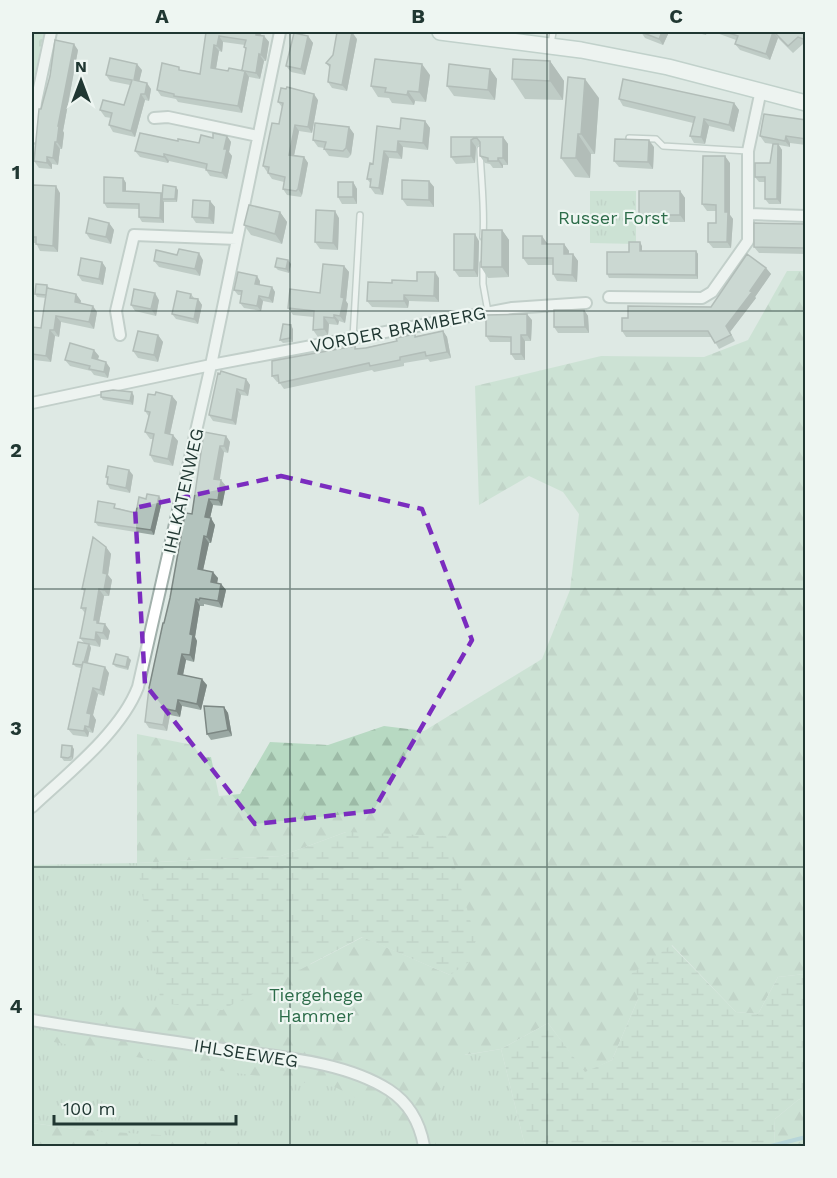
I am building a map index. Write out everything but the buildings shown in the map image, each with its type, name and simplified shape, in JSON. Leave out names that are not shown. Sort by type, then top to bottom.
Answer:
[{"type":"street","points":[[32,138],[36,102],[51,32]]},
{"type":"street","name":"IHLKATENWEG","points":[[32,807],[116,724],[135,696],[211,365],[280,32]]},
{"type":"street","points":[[440,32],[552,39],[806,102]]},
{"type":"street","points":[[609,297],[702,298],[707,296],[748,241],[748,151],[761,90]]},
{"type":"street","points":[[154,118],[168,117],[258,135]]},
{"type":"street","points":[[749,214],[806,216]]},
{"type":"street","points":[[120,335],[116,311],[134,235],[237,239]]},
{"type":"street","name":"VORDER BRAMBERG","points":[[32,403],[211,365],[488,312],[585,303]]},
{"type":"street","name":"IHLSEEWEG","points":[[32,1020],[272,1056],[328,1066],[363,1076],[389,1090],[405,1104],[422,1134],[424,1146]]},
{"type":"lane","points":[[629,138],[656,139],[663,146],[748,151]]},
{"type":"lane","points":[[480,149],[481,197],[485,211],[483,241]]},
{"type":"lane","points":[[353,338],[360,215]]},
{"type":"lane","points":[[483,252],[483,284],[488,312]]},
{"type":"highlighted area","points":[[281,476],[422,509],[472,640],[373,811],[255,824],[145,684],[135,508]]},
{"type":"green space","points":[[32,32],[44,32],[32,88]]},
{"type":"green space","name":"Russer Forst","points":[[590,191],[636,191],[636,244],[590,243]]},
{"type":"green space","points":[[787,271],[805,271],[805,974],[778,977],[758,1014],[736,1012],[672,945],[638,999],[612,1060],[585,1073],[548,1023],[501,1049],[464,1055],[436,1095],[436,1146],[406,1146],[405,1131],[379,1110],[335,1087],[180,1065],[32,1038],[32,1035],[104,1014],[117,999],[222,1010],[363,937],[450,975],[346,832],[281,856],[137,863],[137,734],[193,745],[202,758],[211,757],[219,796],[240,794],[270,742],[328,745],[384,726],[424,731],[542,659],[570,590],[579,514],[563,492],[529,476],[479,505],[475,386],[601,356],[704,357],[748,340]]},
{"type":"green space","points":[[346,832],[446,836],[476,940],[469,962],[450,975],[362,937],[222,1010],[161,1003],[137,863],[281,856]]},
{"type":"green space","name":"Tiergehege Hammer","points":[[137,863],[465,1055],[501,1049],[525,1146],[137,1146],[82,1130],[32,1123],[32,865]]},
{"type":"green space","points":[[671,945],[736,1012],[758,1014],[778,977],[805,974],[805,1097],[775,1119],[774,1146],[525,1146],[501,1049],[548,1023],[585,1072],[612,1060],[638,999],[631,974]]},
{"type":"green space","points":[[805,1097],[805,1146],[774,1146],[775,1119]]},
{"type":"green space","points":[[32,1123],[82,1130],[236,1140],[252,1146],[32,1146]]},
{"type":"waterway","points":[[771,1146],[806,1137]]}]
